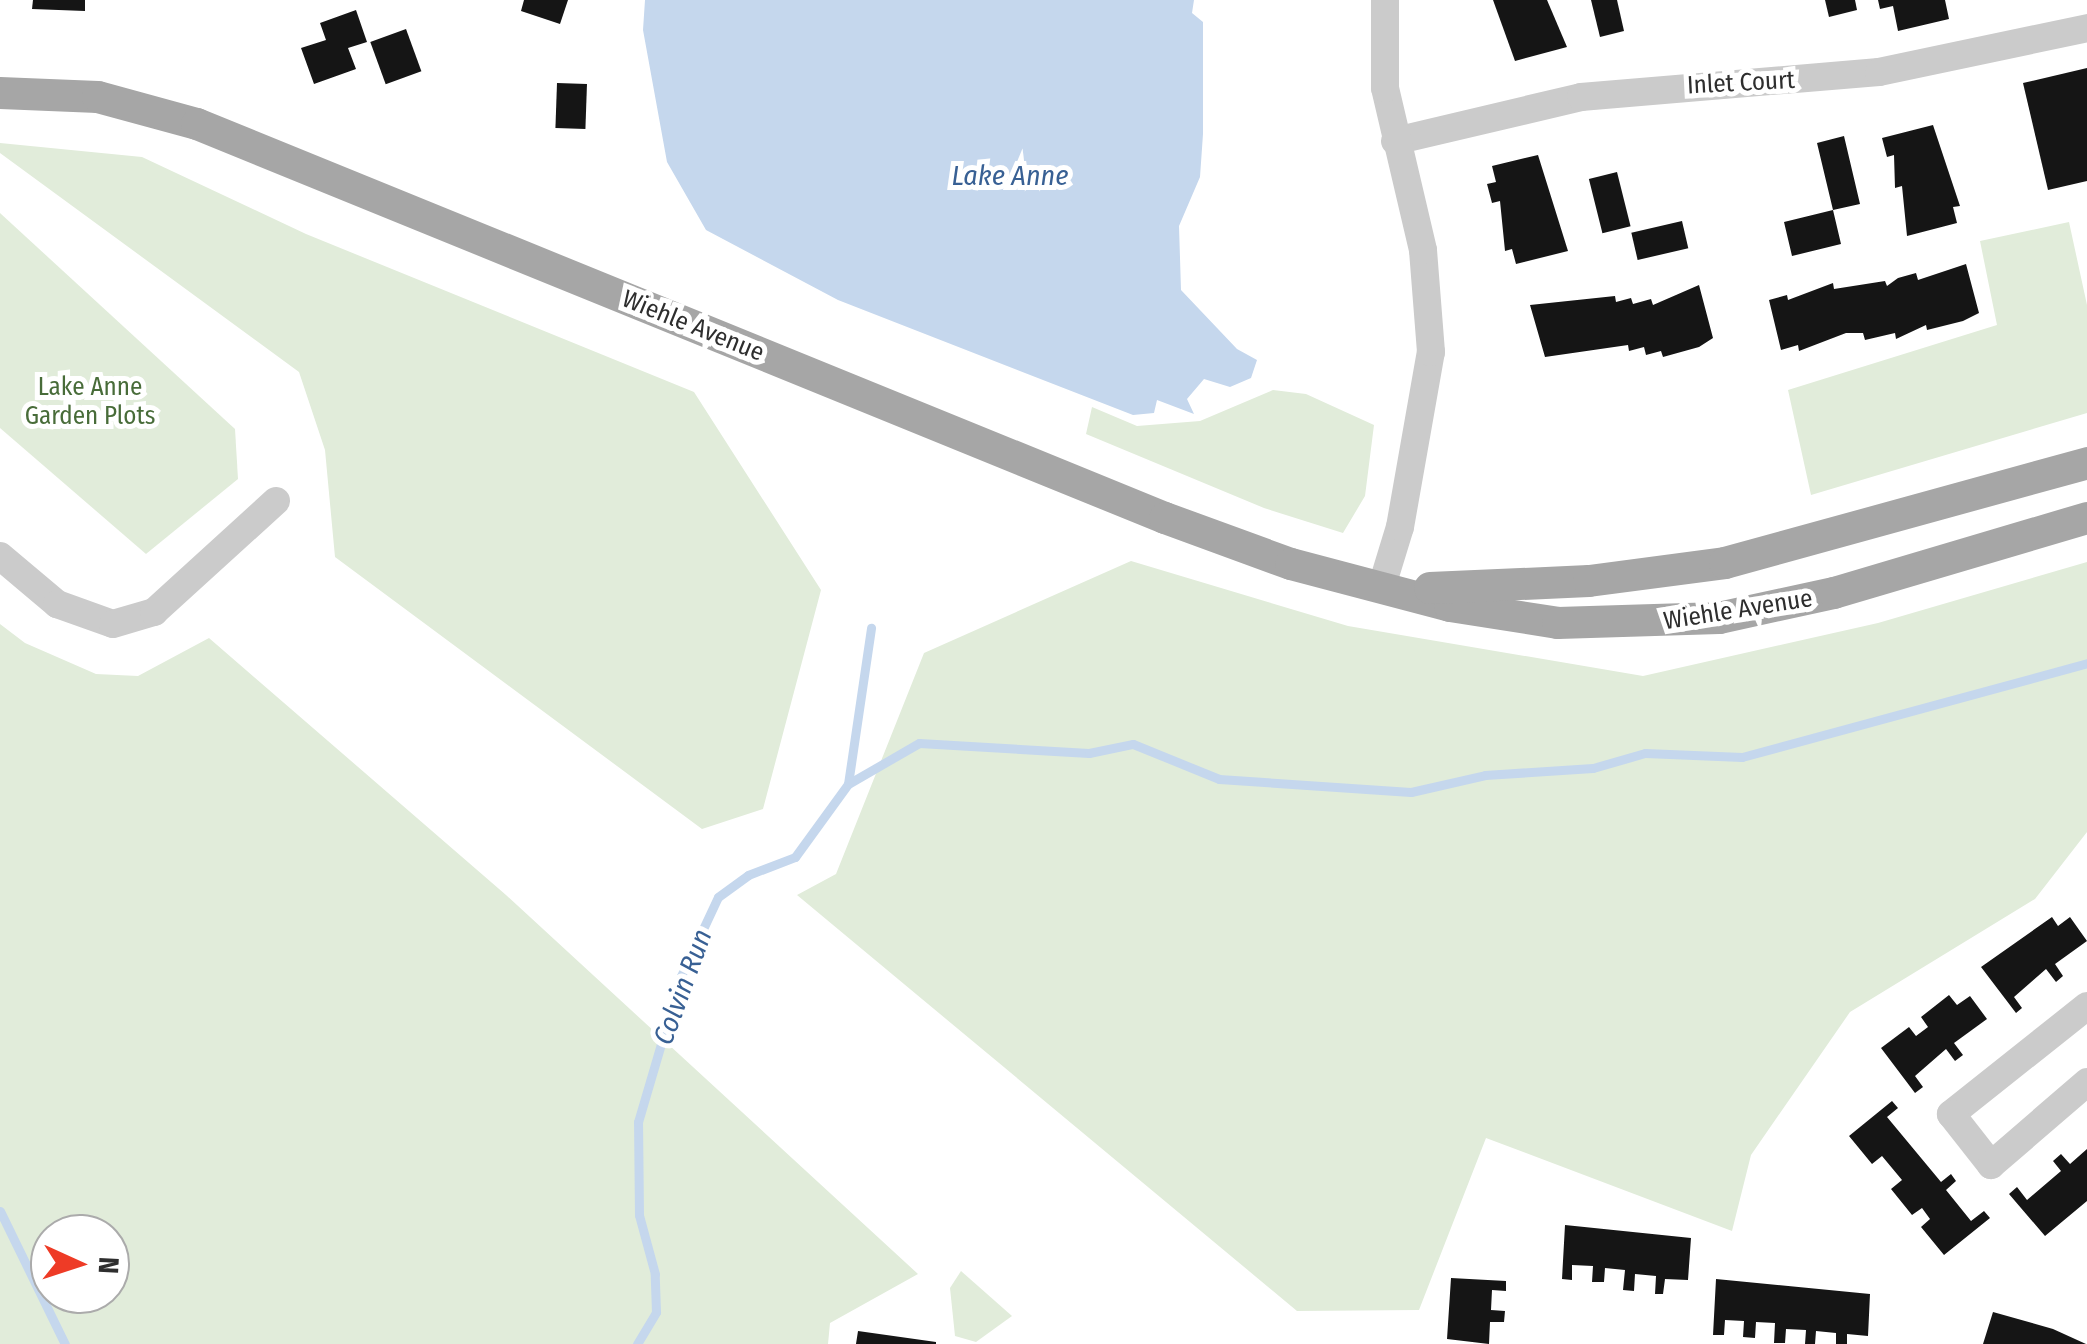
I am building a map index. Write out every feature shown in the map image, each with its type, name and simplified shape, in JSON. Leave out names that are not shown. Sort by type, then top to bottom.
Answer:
[{"type":"main road","name":"Wiehle Avenue","points":[[0,94],[98,97],[196,124],[1108,496],[1381,590],[1558,622],[1689,622],[1802,601],[2087,518]]},
{"type":"main road","name":"Wiehle Avenue","points":[[1381,590],[1590,582],[1725,563],[2087,462]]},
{"type":"street","points":[[1381,590],[1396,544],[1431,352],[1423,250],[1395,141],[1381,60],[1385,0]]},
{"type":"street","name":"Inlet Court","points":[[1395,141],[1582,97],[1879,72],[2087,28]]},
{"type":"street","points":[[0,556],[57,604],[113,624],[154,612],[276,500]]},
{"type":"street","points":[[2087,1006],[1956,1106],[1952,1119],[1991,1165],[2087,1082]]},
{"type":"green space","points":[[0,143],[142,157],[306,234],[694,392],[821,590],[763,809],[702,829],[335,557],[325,450],[299,372],[0,153]]},
{"type":"green space","name":"Lake Anne Garden Plots","points":[[0,213],[235,429],[238,479],[146,554],[0,428]]},
{"type":"green space","points":[[2069,222],[2087,305],[2087,413],[1811,495],[1788,390],[1997,325],[1980,241]]},
{"type":"green space","points":[[1273,390],[1306,394],[1374,425],[1365,496],[1343,533],[1264,508],[1086,434],[1092,407],[1137,426],[1200,421]]},
{"type":"green space","points":[[1131,561],[1348,626],[1643,676],[1878,623],[2087,562],[2087,832],[2035,899],[1850,1012],[1751,1155],[1732,1231],[1486,1138],[1419,1310],[1297,1311],[797,895],[836,874],[924,653]]},
{"type":"green space","points":[[0,624],[25,643],[96,674],[138,676],[209,638],[506,895],[918,1274],[830,1323],[828,1344],[0,1344]]},
{"type":"green space","points":[[961,1271],[1012,1316],[976,1342],[955,1336],[950,1288]]},
{"type":"water","name":"Lake Anne","points":[[645,0],[1194,0],[1192,13],[1203,22],[1203,134],[1200,177],[1179,226],[1181,290],[1237,349],[1257,360],[1251,378],[1230,387],[1204,379],[1187,399],[1194,414],[1157,400],[1154,413],[1133,415],[838,300],[706,230],[667,162],[643,30]]},
{"type":"building","points":[[33,0],[85,0],[85,11],[32,9]]},
{"type":"building","points":[[524,0],[568,0],[560,24],[521,11]]},
{"type":"building","points":[[1493,0],[1547,0],[1567,47],[1515,61]]},
{"type":"building","points":[[1591,0],[1617,0],[1624,31],[1600,37]]},
{"type":"building","points":[[1825,0],[1855,0],[1857,10],[1829,17]]},
{"type":"building","points":[[1878,0],[1945,0],[1949,19],[1898,31],[1893,6],[1880,9]]},
{"type":"building","points":[[356,10],[367,42],[348,48],[356,69],[314,84],[301,48],[326,40],[320,23]]},
{"type":"building","points":[[406,29],[421,71],[386,84],[370,42]]},
{"type":"building","points":[[2087,68],[2087,181],[2048,190],[2023,83]]},
{"type":"building","points":[[557,83],[587,84],[585,129],[555,128]]},
{"type":"building","points":[[1933,125],[1960,206],[1953,207],[1957,223],[1907,236],[1902,186],[1895,188],[1894,155],[1887,157],[1882,138]]},
{"type":"building","points":[[1844,136],[1860,204],[1833,210],[1817,143]]},
{"type":"building","points":[[1538,155],[1568,251],[1516,264],[1512,249],[1505,251],[1500,201],[1492,203],[1487,184],[1496,182],[1492,166]]},
{"type":"building","points":[[1617,172],[1631,226],[1602,233],[1589,179]]},
{"type":"building","points":[[1833,210],[1841,244],[1792,256],[1784,222]]},
{"type":"building","points":[[1682,221],[1688,248],[1638,260],[1631,233]]},
{"type":"building","points":[[1966,264],[1979,313],[1963,321],[1927,330],[1926,325],[1896,339],[1895,333],[1865,340],[1863,333],[1846,333],[1799,351],[1798,345],[1781,350],[1769,300],[1787,295],[1788,300],[1833,283],[1834,289],[1885,281],[1887,286],[1898,278],[1916,273],[1918,280]]},
{"type":"building","points":[[1699,285],[1713,338],[1699,347],[1663,357],[1661,351],[1646,355],[1644,347],[1629,351],[1628,345],[1545,357],[1530,305],[1615,296],[1616,302],[1631,298],[1633,304],[1651,299],[1653,305]]},
{"type":"building","points":[[2052,917],[2058,926],[2070,917],[2087,941],[2055,964],[2063,976],[2056,982],[2046,969],[2014,997],[2022,1008],[2016,1013],[1981,967]]},
{"type":"building","points":[[1949,995],[1957,1005],[1970,996],[1987,1019],[1954,1043],[1963,1055],[1955,1061],[1946,1049],[1915,1076],[1923,1087],[1915,1093],[1881,1048],[1909,1027],[1916,1036],[1928,1027],[1921,1017]]},
{"type":"building","points":[[1892,1101],[1898,1108],[1887,1117],[1941,1182],[1951,1174],[1956,1181],[1946,1190],[1971,1221],[1984,1211],[1990,1218],[1944,1255],[1921,1227],[1930,1219],[1922,1208],[1912,1215],[1891,1189],[1902,1180],[1882,1156],[1872,1164],[1849,1136]]},
{"type":"building","points":[[2087,1149],[2087,1201],[2045,1236],[2009,1194],[2017,1187],[2027,1200],[2061,1171],[2053,1161],[2061,1154],[2070,1164]]},
{"type":"building","points":[[1565,1225],[1691,1238],[1688,1280],[1665,1279],[1663,1294],[1655,1294],[1656,1276],[1635,1274],[1634,1291],[1623,1290],[1625,1270],[1605,1268],[1604,1282],[1592,1282],[1593,1266],[1572,1265],[1572,1280],[1562,1279]]},
{"type":"building","points":[[1451,1278],[1506,1281],[1506,1291],[1492,1290],[1491,1310],[1505,1311],[1504,1322],[1490,1322],[1489,1344],[1447,1339]]},
{"type":"building","points":[[1716,1279],[1870,1294],[1868,1336],[1847,1334],[1847,1344],[1836,1344],[1836,1333],[1816,1331],[1815,1344],[1805,1344],[1806,1330],[1786,1329],[1785,1343],[1774,1343],[1775,1323],[1756,1322],[1755,1338],[1743,1337],[1744,1321],[1725,1320],[1724,1335],[1713,1335]]},
{"type":"building","points":[[1993,1312],[2053,1329],[2086,1344],[1983,1344]]},
{"type":"building","points":[[858,1331],[936,1342],[936,1344],[856,1344]]},
{"type":"waterway","name":"Colvin Run","points":[[637,1344],[656,1312],[655,1274],[639,1215],[638,1122],[681,976],[718,897],[748,875],[795,857],[848,784],[871,628]]},
{"type":"waterway","points":[[848,784],[919,743],[1089,753],[1133,744],[1219,779],[1411,792],[1485,775],[1593,768],[1645,753],[1742,757],[2087,663]]},
{"type":"waterway","points":[[0,1211],[65,1344]]}]
